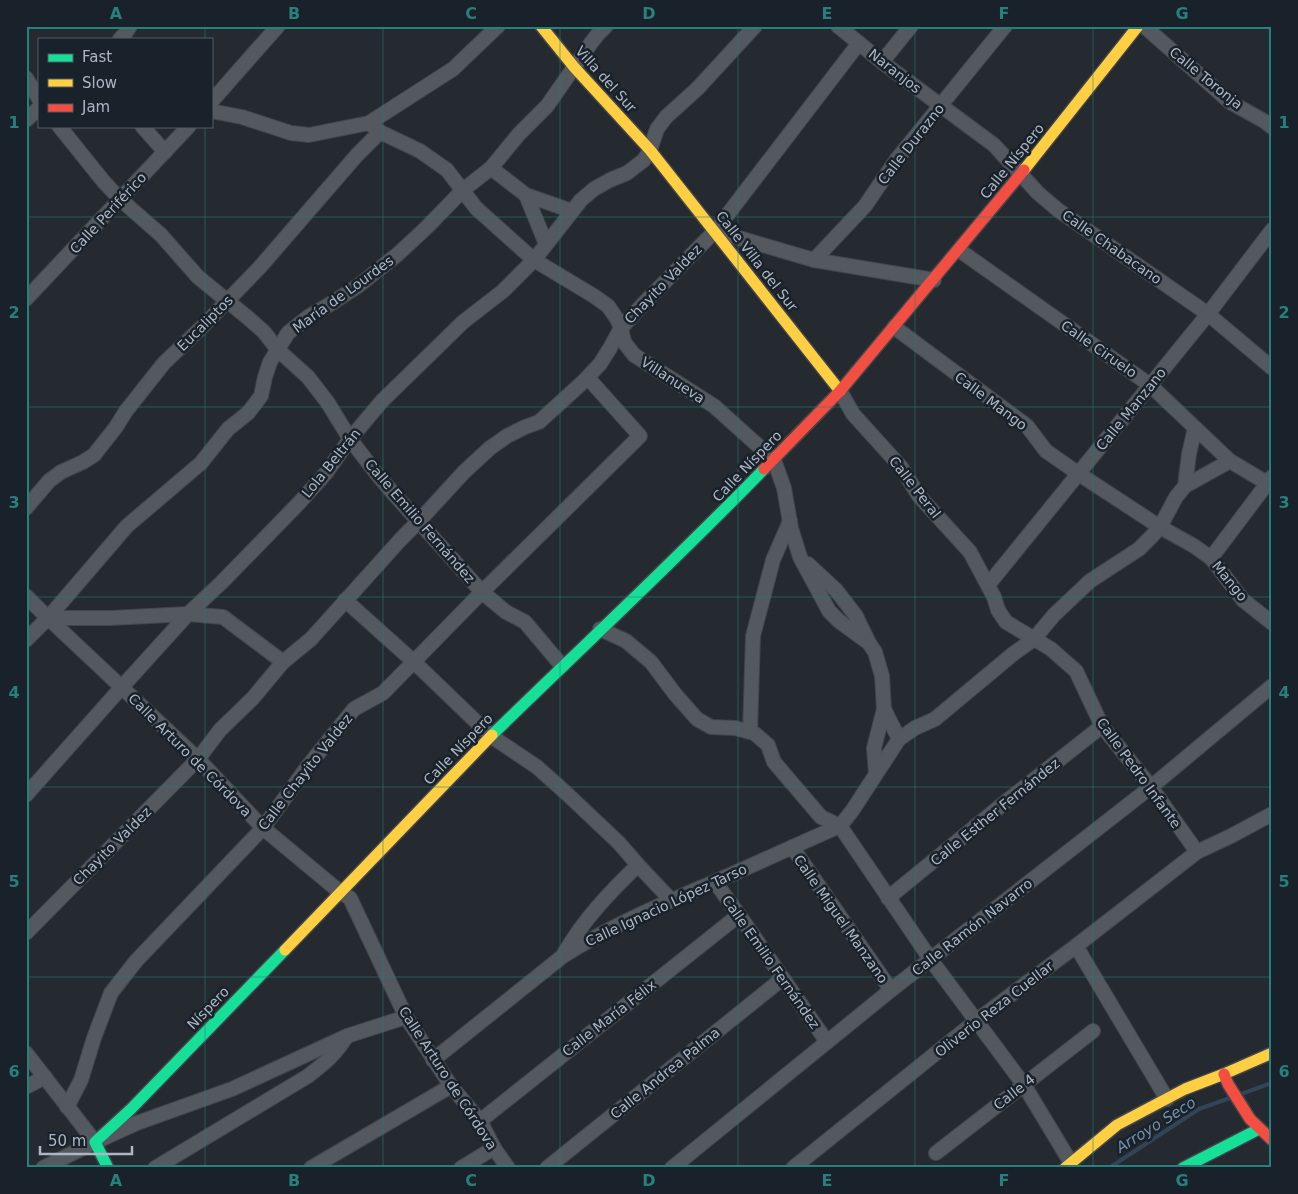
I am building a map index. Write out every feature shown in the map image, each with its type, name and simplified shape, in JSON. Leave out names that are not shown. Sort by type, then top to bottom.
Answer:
[{"type":"street","points":[[121,38],[130,26]]},
{"type":"street","points":[[212,101],[278,26]]},
{"type":"street","name":"Eucaliptos","points":[[26,508],[49,480],[60,472],[94,455],[164,363],[228,300],[280,244],[357,155],[375,128],[452,69],[498,26]]},
{"type":"street","name":"Villa del Sur","points":[[541,26],[574,67],[650,150]]},
{"type":"street","name":"María de Lourdes","points":[[26,640],[48,618],[127,526],[201,463],[228,429],[248,413],[261,396],[270,362],[288,333],[308,317],[345,295],[398,254],[463,190],[491,168],[519,134],[547,106],[598,34],[606,26]]},
{"type":"street","points":[[650,150],[657,129],[666,117],[698,88],[754,26]]},
{"type":"street","name":"Naranjos","points":[[838,26],[882,62],[994,145],[1020,175]]},
{"type":"street","points":[[882,62],[911,26]]},
{"type":"street","name":"Calle Durazno","points":[[814,260],[865,206],[897,159],[1005,26]]},
{"type":"street","name":"Calle Níspero","points":[[340,892],[491,736],[722,513],[840,391],[959,250],[1138,26]]},
{"type":"street","name":"Calle Toronja","points":[[1144,26],[1230,102],[1272,127]]},
{"type":"street","name":"Chayito Valdez","points":[[419,522],[464,472],[490,448],[507,436],[539,422],[588,378],[600,364],[621,328],[715,231],[859,43]]},
{"type":"street","points":[[26,78],[38,97]]},
{"type":"street","points":[[26,120],[38,109]]},
{"type":"street","points":[[212,111],[242,117],[291,133],[309,135],[375,128]]},
{"type":"street","points":[[61,128],[121,200]]},
{"type":"street","points":[[144,128],[164,152]]},
{"type":"street","name":"Calle Periférico","points":[[26,299],[187,128]]},
{"type":"street","name":"Villanueva","points":[[375,128],[420,151],[447,170],[476,208],[534,260],[608,306],[617,319],[624,342],[634,355],[714,406],[774,460]]},
{"type":"street","name":"Lola Beltrán","points":[[26,795],[188,614],[299,503],[326,473],[350,438],[410,373],[462,322],[503,291],[534,260],[581,200],[594,189],[627,173],[644,160],[650,150]]},
{"type":"street","name":"Calle Villa del Sur","points":[[650,150],[840,391]]},
{"type":"street","points":[[491,168],[526,195],[572,211]]},
{"type":"street","name":"Calle Chabacano","points":[[1020,175],[1058,210],[1208,314],[1272,368]]},
{"type":"street","points":[[526,195],[546,244]]},
{"type":"street","name":"Calle Emilio Fernández","points":[[121,200],[161,235],[198,277],[215,292],[228,300],[264,332],[278,350],[308,377],[376,473],[419,522],[482,592],[506,612],[526,622],[562,666]]},
{"type":"street","name":"Calle Manzano","points":[[988,585],[1208,314],[1267,247],[1272,230]]},
{"type":"street","points":[[715,231],[814,260],[934,280]]},
{"type":"street","name":"Calle Ciruelo","points":[[959,250],[1150,385],[1230,461],[1270,482]]},
{"type":"street","name":"Calle Mango","points":[[894,327],[1027,426],[1046,451],[1160,527]]},
{"type":"street","name":"Calle Chayito Valdez","points":[[67,1107],[81,1080],[111,993],[136,961],[263,828],[308,766],[354,710],[383,693],[640,436],[588,378]]},
{"type":"street","name":"Calle Peral","points":[[840,391],[853,414],[901,467],[918,496],[970,552],[988,585]]},
{"type":"street","points":[[1185,486],[1195,428]]},
{"type":"street","points":[[774,460],[784,488],[790,521],[800,557],[829,611],[839,621],[869,643],[875,652],[882,676],[884,710],[874,748],[876,773]]},
{"type":"street","points":[[840,826],[900,739],[915,728],[935,719],[1013,654],[1034,639],[1054,615],[1090,581],[1140,548],[1160,527],[1176,497],[1185,486],[1230,461]]},
{"type":"street","points":[[1211,558],[1270,482]]},
{"type":"street","points":[[750,732],[753,636],[773,560],[790,521]]},
{"type":"street","points":[[198,759],[220,730],[253,698],[283,662],[311,638],[401,539],[419,522]]},
{"type":"street","name":"Mango","points":[[1160,527],[1211,558],[1243,600],[1272,623]]},
{"type":"street","name":"Calle Pedro Infante","points":[[988,585],[998,610],[1006,622],[1051,649],[1076,671],[1102,726],[1151,787],[1197,852]]},
{"type":"street","name":"Calle Arturo de Córdova","points":[[26,596],[198,759],[263,828],[340,892],[350,898],[406,1017],[451,1086],[480,1121],[494,1148],[508,1168]]},
{"type":"street","points":[[345,600],[413,661],[491,736],[538,767],[619,843],[672,900]]},
{"type":"street","points":[[48,618],[111,618],[188,614],[223,617],[283,662]]},
{"type":"street","points":[[600,629],[626,641],[651,662],[697,719],[711,727],[735,728],[754,733],[768,745],[774,762],[821,817],[840,826],[931,960],[1024,1085],[1068,1165],[1117,1125],[1185,1089],[1226,1079],[1272,1053]]},
{"type":"street","name":"Calle Ramón Navarro","points":[[672,1168],[891,990],[1151,787],[1272,686]]},
{"type":"street","points":[[884,710],[900,739]]},
{"type":"street","name":"Calle Esther Fernández","points":[[888,898],[1102,726]]},
{"type":"street","name":"Chayito Valdez","points":[[26,933],[198,759]]},
{"type":"street","name":"Oliverio Reza Cuellar","points":[[793,1168],[976,1021],[1197,852],[1272,814]]},
{"type":"street","name":"Calle Ignacio López Tarso","points":[[433,1060],[578,946],[672,900],[840,826]]},
{"type":"street","name":"Calle Miguel Manzano","points":[[792,847],[891,990]]},
{"type":"street","points":[[563,956],[574,936],[588,918],[608,894],[638,864]]},
{"type":"street","name":"Calle Emilio Fernández","points":[[715,882],[827,1042]]},
{"type":"street","name":"Níspero","points":[[95,1142],[131,1109],[340,892]]},
{"type":"street","name":"Calle María Félix","points":[[480,1121],[739,915]]},
{"type":"street","points":[[1076,946],[1167,1098]]},
{"type":"street","name":"Calle Andrea Palma","points":[[547,1168],[782,979]]},
{"type":"street","points":[[43,1168],[137,1123],[232,1089],[347,1036],[406,1017]]},
{"type":"street","name":"Calle 4","points":[[936,1153],[1093,1032]]},
{"type":"street","points":[[155,1168],[308,1076],[335,1053],[347,1036]]},
{"type":"street","points":[[26,1053],[95,1142],[108,1168]]},
{"type":"street","points":[[26,1087],[46,1077]]},
{"type":"street","points":[[1226,1079],[1272,1140]]},
{"type":"street","points":[[311,1168],[451,1086]]},
{"type":"street","points":[[1183,1168],[1260,1125]]},
{"type":"street","points":[[461,1168],[494,1148]]},
{"type":"waterway","name":"Arroyo Seco","points":[[1241,1094],[1272,1083]]},
{"type":"waterway","name":"Arroyo Seco","points":[[1109,1168],[1199,1109],[1230,1098]]},
{"type":"traffic: fast","points":[[492,735],[663,570],[764,469]]},
{"type":"traffic: fast","points":[[108,1168],[95,1142],[131,1109],[285,950]]},
{"type":"traffic: fast","points":[[1183,1168],[1259,1129]]},
{"type":"traffic: slow","points":[[541,26],[574,67],[650,150],[840,391]]},
{"type":"traffic: slow","points":[[1024,170],[1138,26]]},
{"type":"traffic: slow","points":[[285,950],[492,735]]},
{"type":"traffic: slow","points":[[1065,1168],[1117,1125],[1185,1089],[1272,1053]]},
{"type":"traffic: jam","points":[[764,469],[840,391],[1024,170]]},
{"type":"traffic: jam","points":[[1224,1074],[1228,1084],[1250,1119],[1272,1140]]}]
